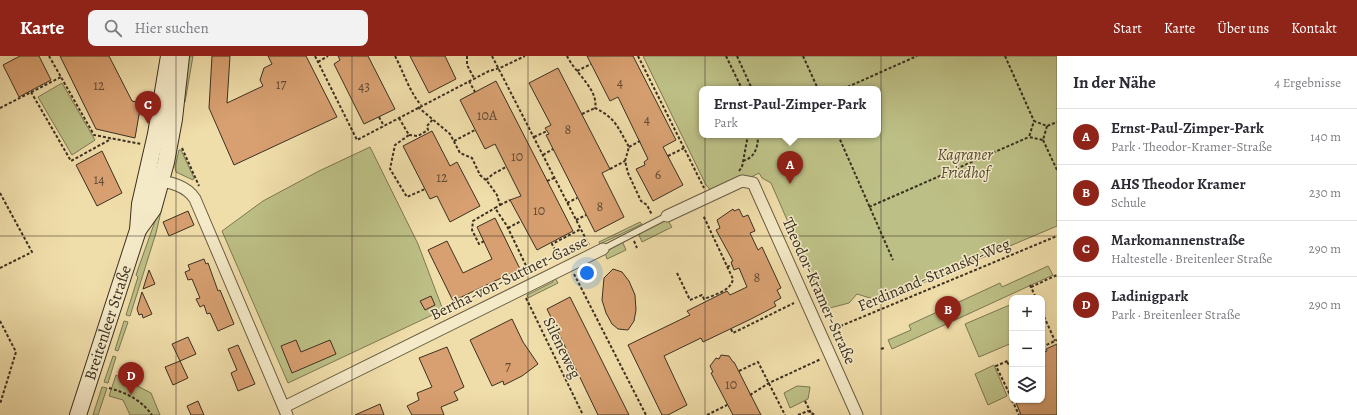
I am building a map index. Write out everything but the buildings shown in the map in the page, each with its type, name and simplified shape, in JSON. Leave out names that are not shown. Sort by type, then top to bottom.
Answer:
[{"type":"main road","name":"Breitenleer Straße","points":[[78,415],[138,230],[153,209],[153,181],[160,113],[169,56]]},
{"type":"main road","name":"Breitenleer Straße","points":[[153,181],[174,119],[181,56]]},
{"type":"street","points":[[153,181],[185,189],[195,199],[285,411]]},
{"type":"street","name":"Bertha-von-Suttner-Gasse","points":[[667,216],[742,181],[749,181]]},
{"type":"street","name":"Theodor-Kramer-Straße","points":[[749,181],[756,189],[857,415]]},
{"type":"street","name":"Bertha-von-Suttner-Gasse","points":[[285,411],[598,251]]},
{"type":"lane","name":"Bertha-von-Suttner-Gasse","points":[[598,251],[667,216]]},
{"type":"path","points":[[49,56],[94,135],[142,144]]},
{"type":"path","points":[[315,56],[356,140],[489,70],[500,68],[525,56]]},
{"type":"path","points":[[318,62],[328,56]]},
{"type":"path","points":[[395,56],[409,83],[411,93],[421,105]]},
{"type":"path","points":[[467,56],[467,65],[474,78]]},
{"type":"path","points":[[492,56],[500,68],[576,220],[598,251]]},
{"type":"path","points":[[568,56],[577,71],[590,86],[597,100],[595,108]]},
{"type":"path","points":[[638,56],[708,196]]},
{"type":"path","points":[[726,56],[741,86]]},
{"type":"path","points":[[737,56],[751,86]]},
{"type":"path","points":[[803,56],[817,86]]},
{"type":"path","points":[[850,86],[917,56]]},
{"type":"path","points":[[1005,56],[1034,121],[1029,137]]},
{"type":"path","points":[[577,71],[591,64]]},
{"type":"path","points":[[0,107],[61,77]]},
{"type":"path","points":[[469,81],[475,92]]},
{"type":"path","points":[[31,92],[71,161],[112,138]]},
{"type":"path","points":[[418,107],[450,134],[460,153],[472,158],[480,174],[497,195],[500,204]]},
{"type":"path","points":[[582,114],[595,108]]},
{"type":"path","points":[[595,108],[607,114],[619,128],[629,147],[625,161],[628,173],[641,201],[647,205],[655,222]]},
{"type":"path","points":[[379,117],[384,126]]},
{"type":"path","points":[[399,118],[409,135]]},
{"type":"path","points":[[425,189],[407,197],[390,169],[395,145],[409,135],[415,136],[428,130],[427,126],[433,119]]},
{"type":"path","points":[[1034,121],[1047,126],[1057,122]]},
{"type":"path","points":[[1047,126],[1043,140],[1057,170]]},
{"type":"path","points":[[454,141],[475,130]]},
{"type":"path","points":[[534,137],[547,130]]},
{"type":"path","points":[[869,207],[1029,137],[1043,140]]},
{"type":"path","points":[[739,171],[742,167],[747,138]]},
{"type":"path","points":[[743,161],[749,159],[756,151],[758,138]]},
{"type":"path","points":[[839,138],[893,260]]},
{"type":"path","points":[[629,147],[640,141]]},
{"type":"path","points":[[179,142],[200,187]]},
{"type":"path","points":[[668,156],[684,148]]},
{"type":"path","points":[[543,155],[553,149]]},
{"type":"path","points":[[610,169],[625,161]]},
{"type":"path","points":[[486,180],[493,174],[506,167]]},
{"type":"path","points":[[547,181],[554,178]]},
{"type":"path","points":[[0,193],[32,252],[0,268]]},
{"type":"path","points":[[567,203],[577,198]]},
{"type":"path","points":[[484,241],[479,244],[472,230],[473,221],[500,204],[510,200]]},
{"type":"path","points":[[495,208],[508,228],[530,274]]},
{"type":"path","points":[[576,220],[586,215]]},
{"type":"path","points":[[677,273],[690,300],[702,295],[705,301],[730,287],[732,279],[703,215]]},
{"type":"path","points":[[508,228],[522,221]]},
{"type":"path","points":[[560,259],[552,244],[581,229]]},
{"type":"path","name":"Ferdinand-Stransky-Weg","points":[[820,334],[1057,236]]},
{"type":"path","points":[[727,267],[732,265]]},
{"type":"path","points":[[570,266],[646,415]]},
{"type":"path","points":[[1035,295],[1031,286],[1057,275]]},
{"type":"path","name":"Sileneweg","points":[[522,290],[583,415]]},
{"type":"path","points":[[731,329],[733,333],[794,303]]},
{"type":"path","points":[[1045,318],[1056,340],[1045,345]]},
{"type":"path","points":[[0,321],[16,352],[0,404]]},
{"type":"path","points":[[750,395],[769,383],[829,355]]},
{"type":"path","points":[[739,371],[758,362],[785,415]]},
{"type":"path","points":[[1008,365],[1007,362],[996,366],[1009,394]]},
{"type":"path","points":[[109,388],[132,396],[146,407],[152,415]]},
{"type":"path","points":[[804,401],[811,414]]},
{"type":"path","points":[[1013,403],[1019,415]]},
{"type":"path","points":[[708,415],[727,405]]},
{"type":"path","points":[[798,415],[808,411],[815,415]]},
{"type":"green space","points":[[188,56],[193,56],[185,102],[182,101]]},
{"type":"green space","name":"Kagraner Friedhof","points":[[643,56],[1057,56],[1057,226],[880,301],[857,294],[849,303],[826,309],[771,183],[762,178],[759,173],[715,195],[706,185]]},
{"type":"green space","points":[[62,83],[95,140],[72,155],[38,97]]},
{"type":"green space","points":[[370,147],[418,244],[443,310],[288,383],[222,231],[263,201],[319,171]]},
{"type":"green space","points":[[179,150],[181,150],[194,178],[193,180],[176,172],[175,167]]},
{"type":"green space","points":[[166,190],[156,233],[130,316],[126,315],[138,277],[136,275]]},
{"type":"green space","points":[[667,219],[672,227],[642,242],[638,233]]},
{"type":"green space","points":[[640,222],[642,224],[600,244],[599,242]]},
{"type":"green space","points":[[622,241],[626,250],[607,259],[604,250]]},
{"type":"green space","points":[[1048,266],[1053,275],[892,349],[888,340],[911,330],[909,325],[1000,283],[1002,287]]},
{"type":"green space","points":[[555,278],[558,283],[528,298],[527,295],[553,282],[552,280]]},
{"type":"green space","points":[[1009,305],[1009,344],[979,357],[965,324]]},
{"type":"green space","points":[[124,321],[128,322],[118,351],[115,350]]},
{"type":"green space","points":[[113,356],[116,357],[108,383],[104,382]]},
{"type":"green space","points":[[994,365],[1007,396],[988,405],[975,374]]},
{"type":"green space","points":[[116,375],[151,393],[160,415],[130,415],[123,400],[109,396]]},
{"type":"green space","points":[[797,386],[810,387],[808,399],[790,408],[784,393]]},
{"type":"green space","points":[[102,387],[107,388],[98,415],[93,415]]},
{"type":"place","name":"Markomannenstraße","points":[[148,124]]},
{"type":"place","name":"Ernst-Paul-Zimper-Park","points":[[790,184]]},
{"type":"place","name":"AHS Theodor Kramer","points":[[948,329]]},
{"type":"place","name":"Ladinigpark","points":[[131,395]]}]
